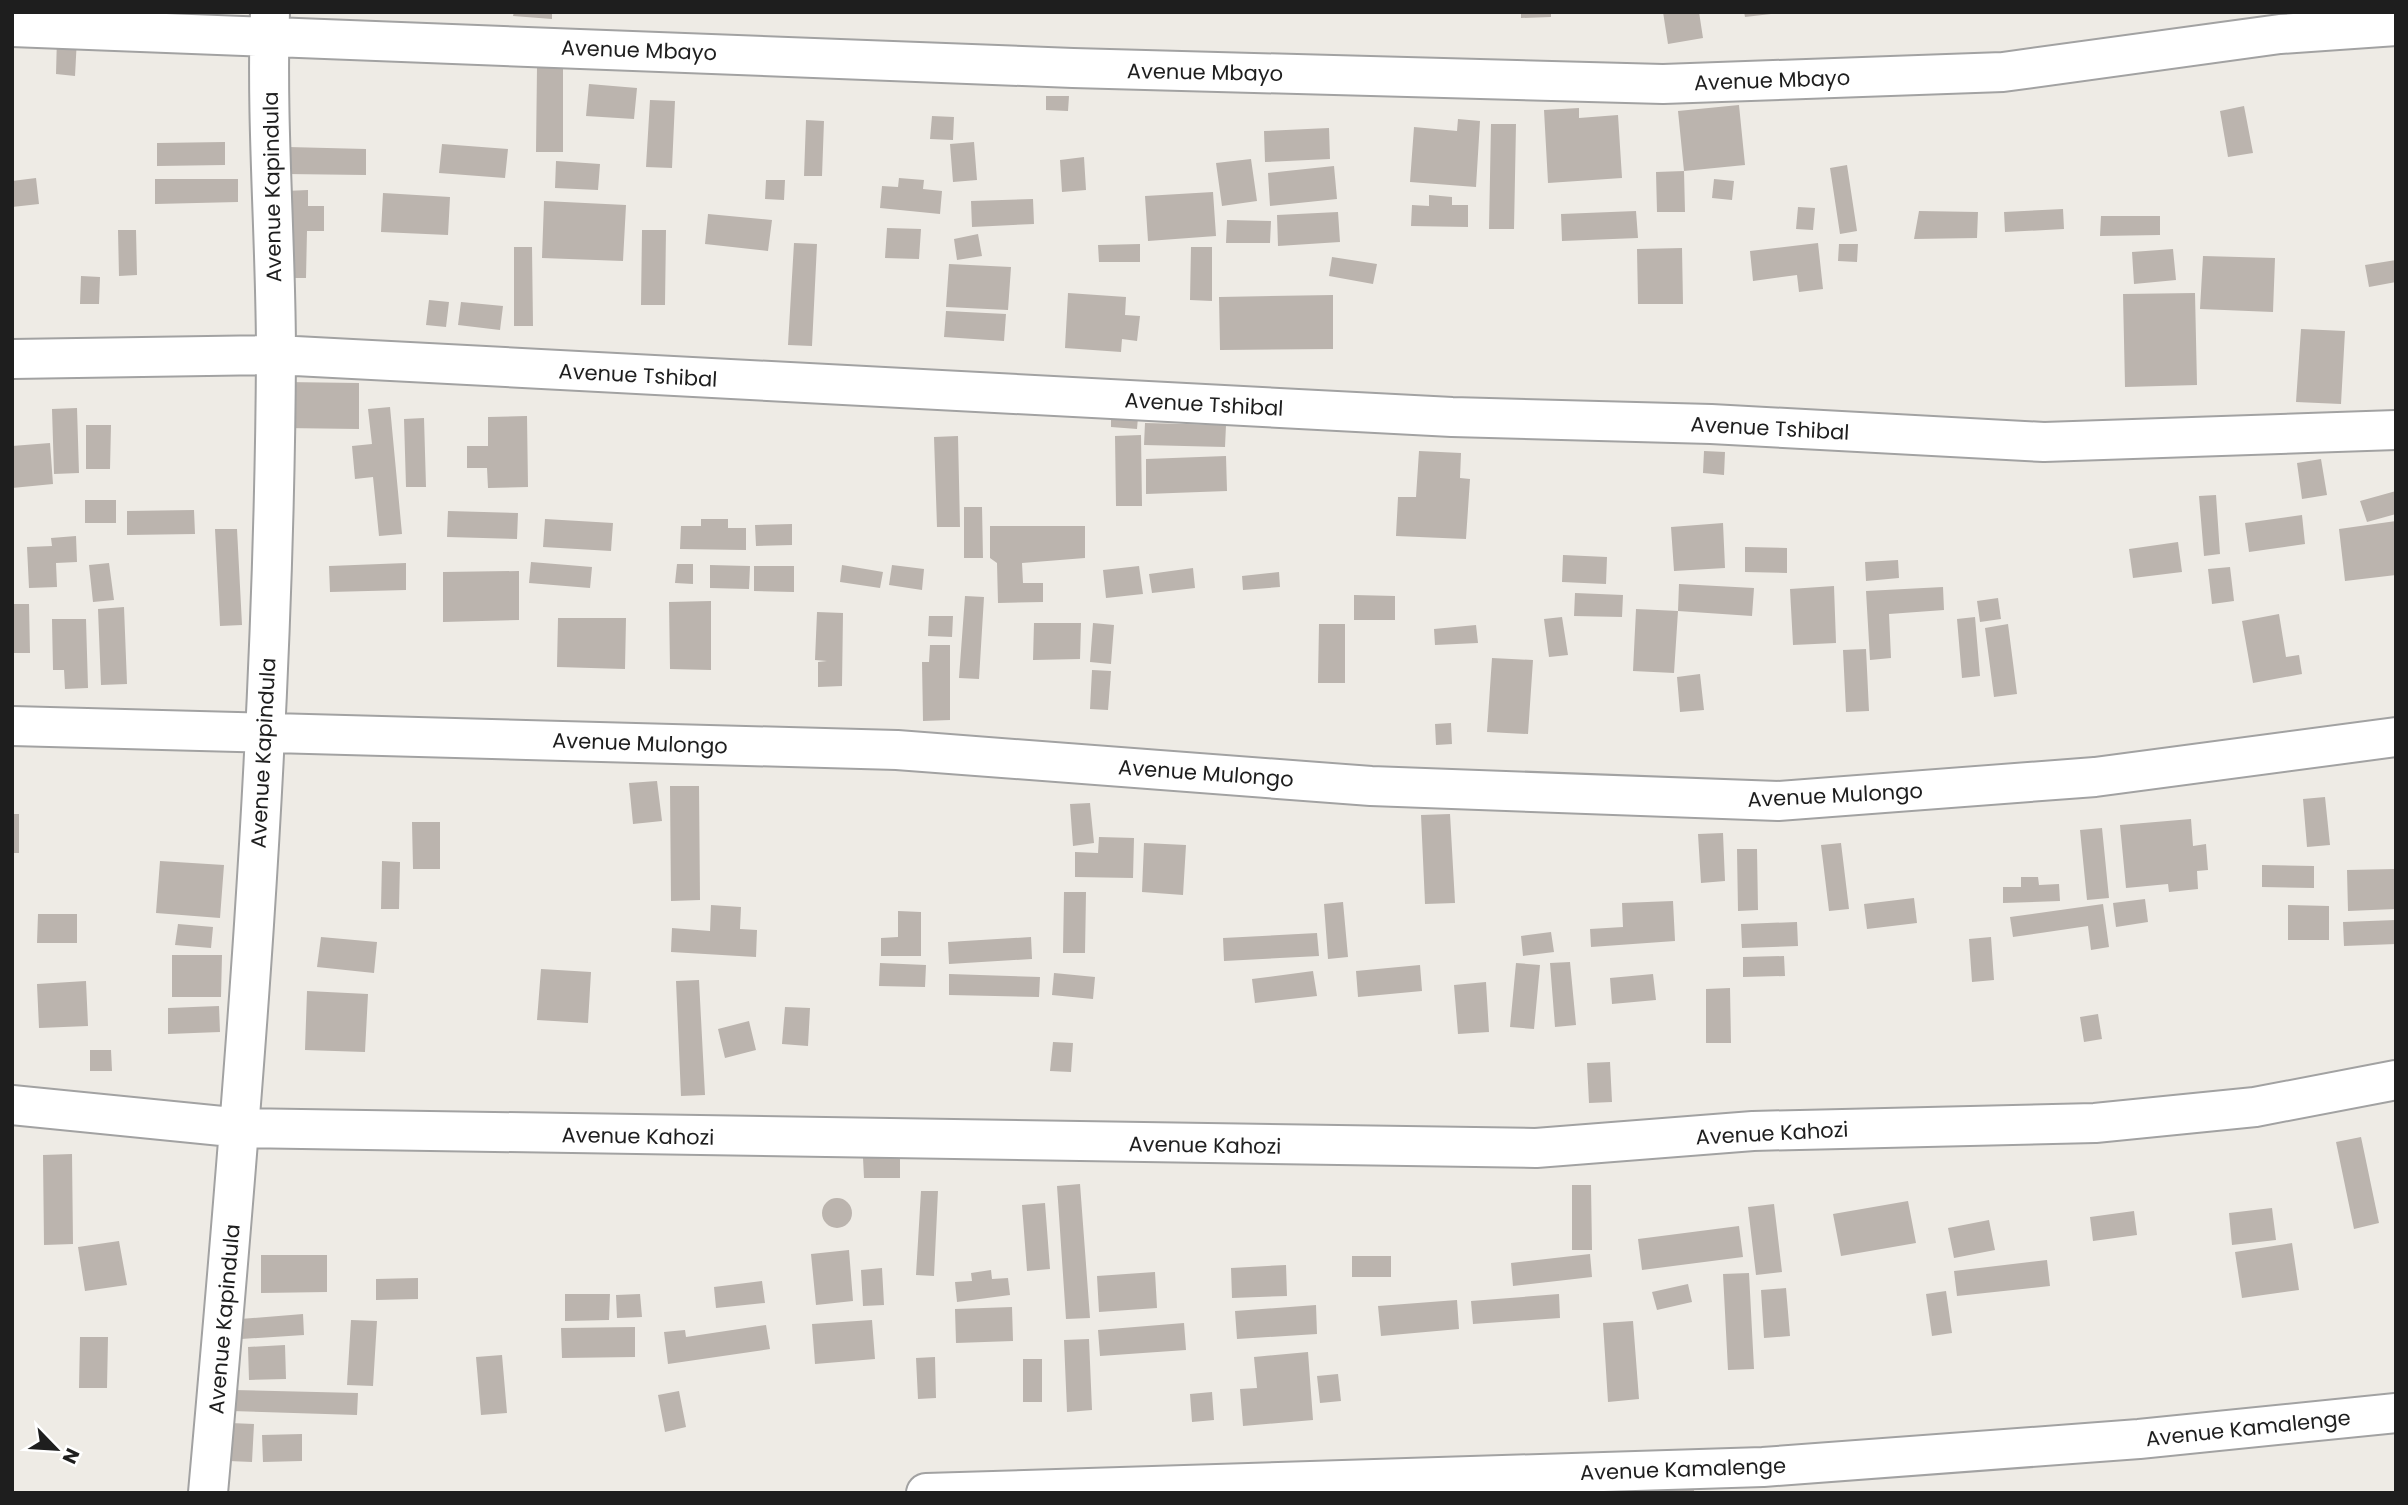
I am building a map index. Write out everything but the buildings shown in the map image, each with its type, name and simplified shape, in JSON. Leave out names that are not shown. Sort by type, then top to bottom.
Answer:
[{"type":"street","name":"Avenue Mbayo","points":[[12,26],[270,23],[1073,68],[1663,84],[2003,72],[2280,34],[2396,26]]},
{"type":"street","name":"Avenue Kapindula","points":[[208,1493],[242,1128],[265,733],[276,355],[270,23]]},
{"type":"street","name":"Avenue Tshibal","points":[[12,359],[276,355],[1369,413],[1711,424],[2044,442],[2396,430]]},
{"type":"street","name":"Avenue Mulongo","points":[[12,726],[897,750],[1371,786],[1778,801],[2095,777],[2396,737]]},
{"type":"street","name":"Avenue Kahozi","points":[[12,1105],[207,1127],[242,1128],[1536,1148],[1753,1131],[2108,1122],[2255,1107],[2396,1080]]},
{"type":"street","name":"Avenue Kamalenge","points":[[926,1493],[1763,1467],[2138,1439],[2396,1413]]}]
